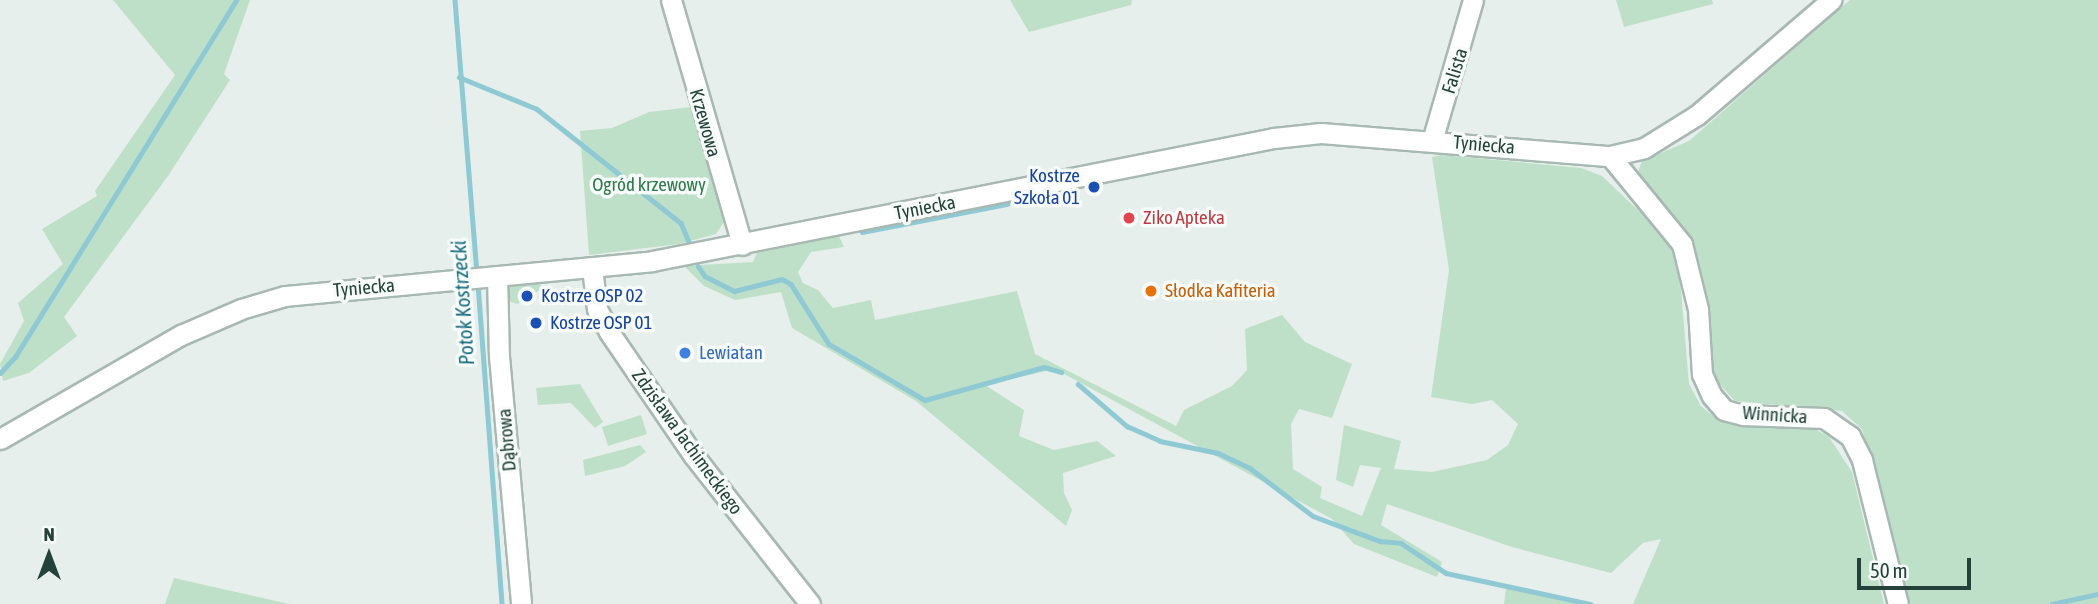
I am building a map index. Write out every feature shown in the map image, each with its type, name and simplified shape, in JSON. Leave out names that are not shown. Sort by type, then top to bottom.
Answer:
[{"type":"street","name":"Krzewowa","points":[[671,0],[742,244]]},
{"type":"street","name":"Falista","points":[[1433,141],[1473,0]]},
{"type":"street","name":"Tyniecka","points":[[0,439],[154,349],[241,309],[303,293],[592,268],[742,244],[1273,138],[1321,133],[1610,156],[1644,148],[1697,115],[1830,0]]},
{"type":"street","name":"Winnicka","points":[[1610,156],[1682,244],[1698,309],[1702,374],[1712,396],[1724,410],[1743,415],[1824,418],[1850,436],[1862,460],[1898,604]]},
{"type":"street","name":"Zdzisława Jachimeckiego","points":[[592,268],[597,309],[609,332],[694,456],[810,604]]},
{"type":"street","name":"Dąbrowa","points":[[481,277],[499,356],[521,604]]},
{"type":"green space","points":[[113,0],[250,0],[224,74],[230,80],[168,176],[64,317],[77,336],[29,373],[3,381],[0,364],[24,321],[18,303],[63,264],[42,229],[97,196],[95,191],[175,75]]},
{"type":"green space","points":[[1010,0],[1132,0],[1131,5],[1029,32]]},
{"type":"green space","points":[[1616,0],[1712,0],[1713,4],[1624,27]]},
{"type":"green space","points":[[1850,0],[2098,0],[2098,604],[1910,604],[1862,429],[1842,411],[1735,401],[1712,376],[1702,282],[1692,245],[1644,189],[1638,172],[1642,161],[1689,141]]},
{"type":"green space","name":"Ogród krzewowy","points":[[691,107],[726,219],[716,234],[679,244],[589,255],[580,131],[612,128],[649,112]]},
{"type":"green space","points":[[1442,155],[1581,168],[1602,176],[1640,212],[1672,251],[1680,279],[1689,384],[1701,406],[1718,420],[1738,426],[1807,424],[1829,437],[1852,472],[1884,604],[1633,604],[1661,539],[1643,543],[1611,573],[1512,547],[1387,504],[1381,525],[1442,562],[1437,577],[1354,544],[1332,519],[1055,369],[985,385],[1024,410],[1019,436],[1054,450],[1097,441],[1116,456],[1063,473],[1064,493],[1072,510],[1066,526],[916,401],[792,328],[781,292],[735,300],[704,286],[684,266],[753,262],[757,253],[839,236],[844,247],[811,252],[798,272],[803,283],[818,290],[833,308],[871,300],[875,320],[1017,291],[1035,354],[1176,426],[1184,410],[1232,386],[1247,370],[1245,329],[1282,315],[1305,342],[1352,364],[1332,418],[1299,409],[1291,424],[1293,469],[1322,487],[1320,498],[1362,516],[1381,468],[1360,465],[1353,487],[1336,480],[1344,425],[1401,441],[1394,469],[1432,472],[1487,460],[1508,445],[1518,424],[1492,400],[1472,404],[1431,397],[1449,270],[1432,157]]},
{"type":"green space","points":[[536,281],[541,284],[540,290],[517,304],[509,301],[507,291],[511,285]]},
{"type":"green space","points":[[580,384],[603,422],[595,428],[571,403],[538,405],[536,388]]},
{"type":"green space","points":[[641,415],[647,434],[608,446],[602,427]]},
{"type":"green space","points":[[640,445],[646,452],[625,466],[585,476],[583,460]]},
{"type":"green space","points":[[174,578],[289,604],[165,604]]},
{"type":"green space","points":[[1506,588],[1578,604],[1504,604]]},
{"type":"waterway","points":[[0,373],[15,357],[236,0]]},
{"type":"waterway","name":"Potok Kostrzecki","points":[[455,0],[477,272]]},
{"type":"waterway","points":[[459,77],[537,109],[681,223],[689,242]]},
{"type":"waterway","points":[[862,232],[1007,204]]},
{"type":"waterway","points":[[698,266],[705,276],[734,291],[782,279],[791,284],[829,344],[925,400],[1044,367],[1061,372]]},
{"type":"waterway","name":"Potok Kostrzecki","points":[[478,284],[502,604]]},
{"type":"waterway","points":[[1078,384],[1127,426],[1160,441],[1218,453],[1250,468],[1313,516],[1380,541],[1401,543],[1446,573],[1591,604]]},
{"type":"waterway","points":[[2052,604],[2098,594]]},
{"type":"place","name":"Kostrze Szkoła 01","points":[[1094,187]]},
{"type":"place","name":"Ziko Apteka","points":[[1129,218]]},
{"type":"place","name":"Słodka Kafiteria","points":[[1151,291]]},
{"type":"place","name":"Kostrze OSP 02","points":[[527,296]]},
{"type":"place","name":"Kostrze OSP 01","points":[[536,323]]},
{"type":"place","name":"Lewiatan","points":[[685,353]]}]
